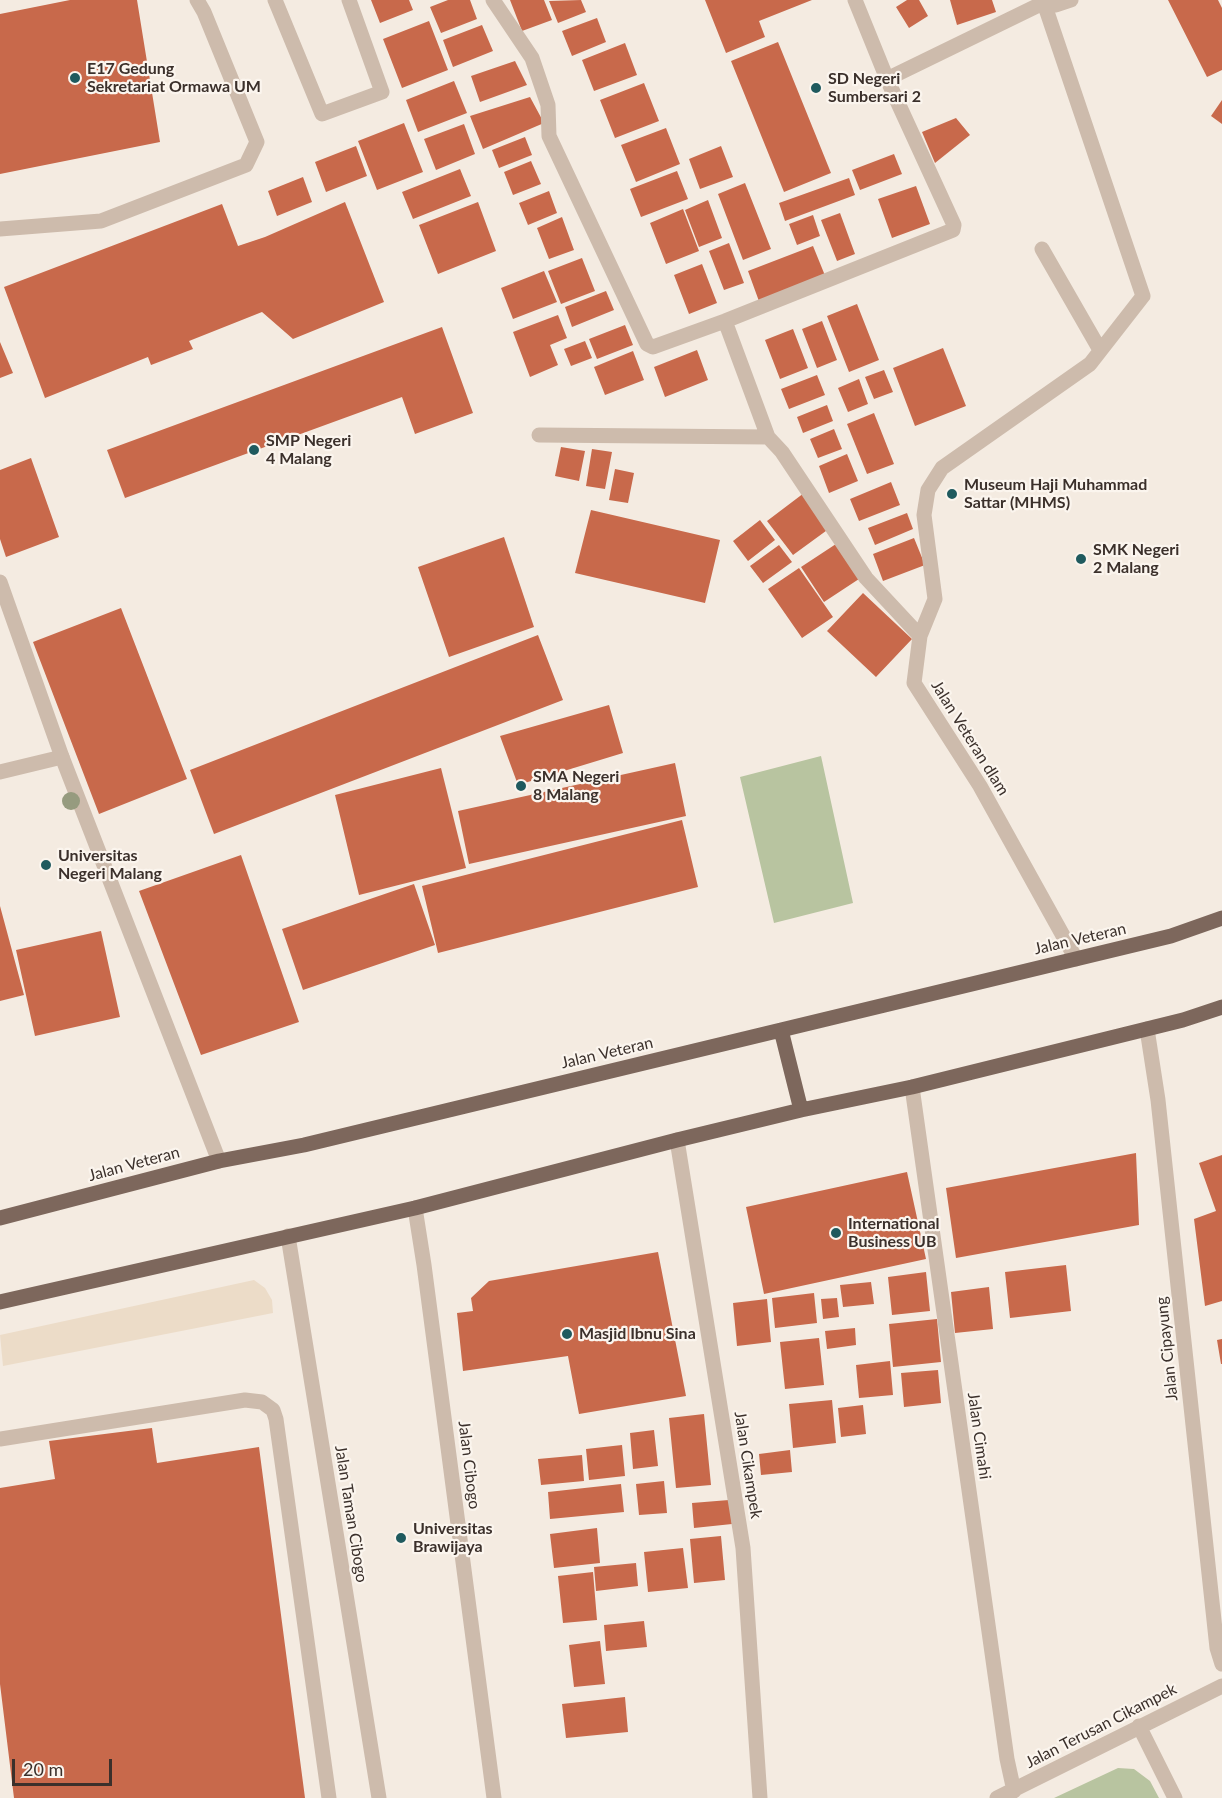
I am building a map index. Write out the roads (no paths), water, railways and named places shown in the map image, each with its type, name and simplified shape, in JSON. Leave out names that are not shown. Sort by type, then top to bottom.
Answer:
[{"type":"main road","name":"Jalan Veteran","points":[[0,1218],[219,1161],[304,1145],[1172,936],[1222,918]]},
{"type":"main road","points":[[0,1302],[415,1208],[677,1140],[801,1110],[912,1087],[1147,1029],[1222,1007]]},
{"type":"main road","points":[[781,1030],[801,1110]]},
{"type":"street","points":[[0,229],[101,221],[246,165],[257,142],[197,0]]},
{"type":"street","points":[[275,0],[322,114],[382,92],[349,0]]},
{"type":"street","points":[[493,0],[532,58],[548,105],[549,136],[646,345],[653,347],[725,321],[953,230],[954,225],[887,79],[855,0]]},
{"type":"street","points":[[887,79],[1043,2],[1056,5],[1071,0]]},
{"type":"street","name":"Jalan Veteran dlam","points":[[1043,2],[1143,296],[1090,364],[942,468],[928,490],[924,515],[935,599],[920,636],[914,683],[980,786],[1077,959]]},
{"type":"street","points":[[1042,249],[1100,350]]},
{"type":"street","points":[[725,321],[768,437],[782,452],[866,578],[920,636]]},
{"type":"street","points":[[539,435],[768,437]]},
{"type":"street","points":[[0,582],[62,757],[219,1161]]},
{"type":"street","points":[[0,772],[62,757]]},
{"type":"street","name":"Jalan Cipayung","points":[[1147,1029],[1159,1112],[1217,1648],[1222,1664]]},
{"type":"street","name":"Jalan Cimahi","points":[[912,1087],[1007,1759],[1014,1791]]},
{"type":"street","name":"Jalan Cikampek","points":[[677,1140],[743,1548],[760,1798]]},
{"type":"street","name":"Jalan Cibogo","points":[[415,1208],[494,1798]]},
{"type":"street","name":"Jalan Taman Cibogo","points":[[288,1236],[379,1798]]},
{"type":"street","points":[[0,1439],[245,1400],[262,1402],[273,1410],[329,1798]]},
{"type":"street","name":"Jalan Terusan Cikampek","points":[[997,1798],[1222,1686]]},
{"type":"street","points":[[1139,1726],[1175,1798]]},
{"type":"place","name":"E17 Gedung Sekretariat Ormawa UM","points":[[75,78]]},
{"type":"place","name":"SD Negeri Sumbersari 2","points":[[816,88]]},
{"type":"place","name":"SMP Negeri 4 Malang","points":[[254,450]]},
{"type":"place","name":"Museum Haji Muhammad Sattar (MHMS)","points":[[952,494]]},
{"type":"place","name":"SMK Negeri 2 Malang","points":[[1081,559]]},
{"type":"place","name":"SMA Negeri 8 Malang","points":[[521,786]]},
{"type":"place","name":"Universitas Negeri Malang","points":[[46,865]]},
{"type":"place","name":"International Business UB","points":[[836,1233]]},
{"type":"place","name":"Masjid Ibnu Sina","points":[[567,1334]]},
{"type":"place","name":"Universitas Brawijaya","points":[[401,1538]]}]
